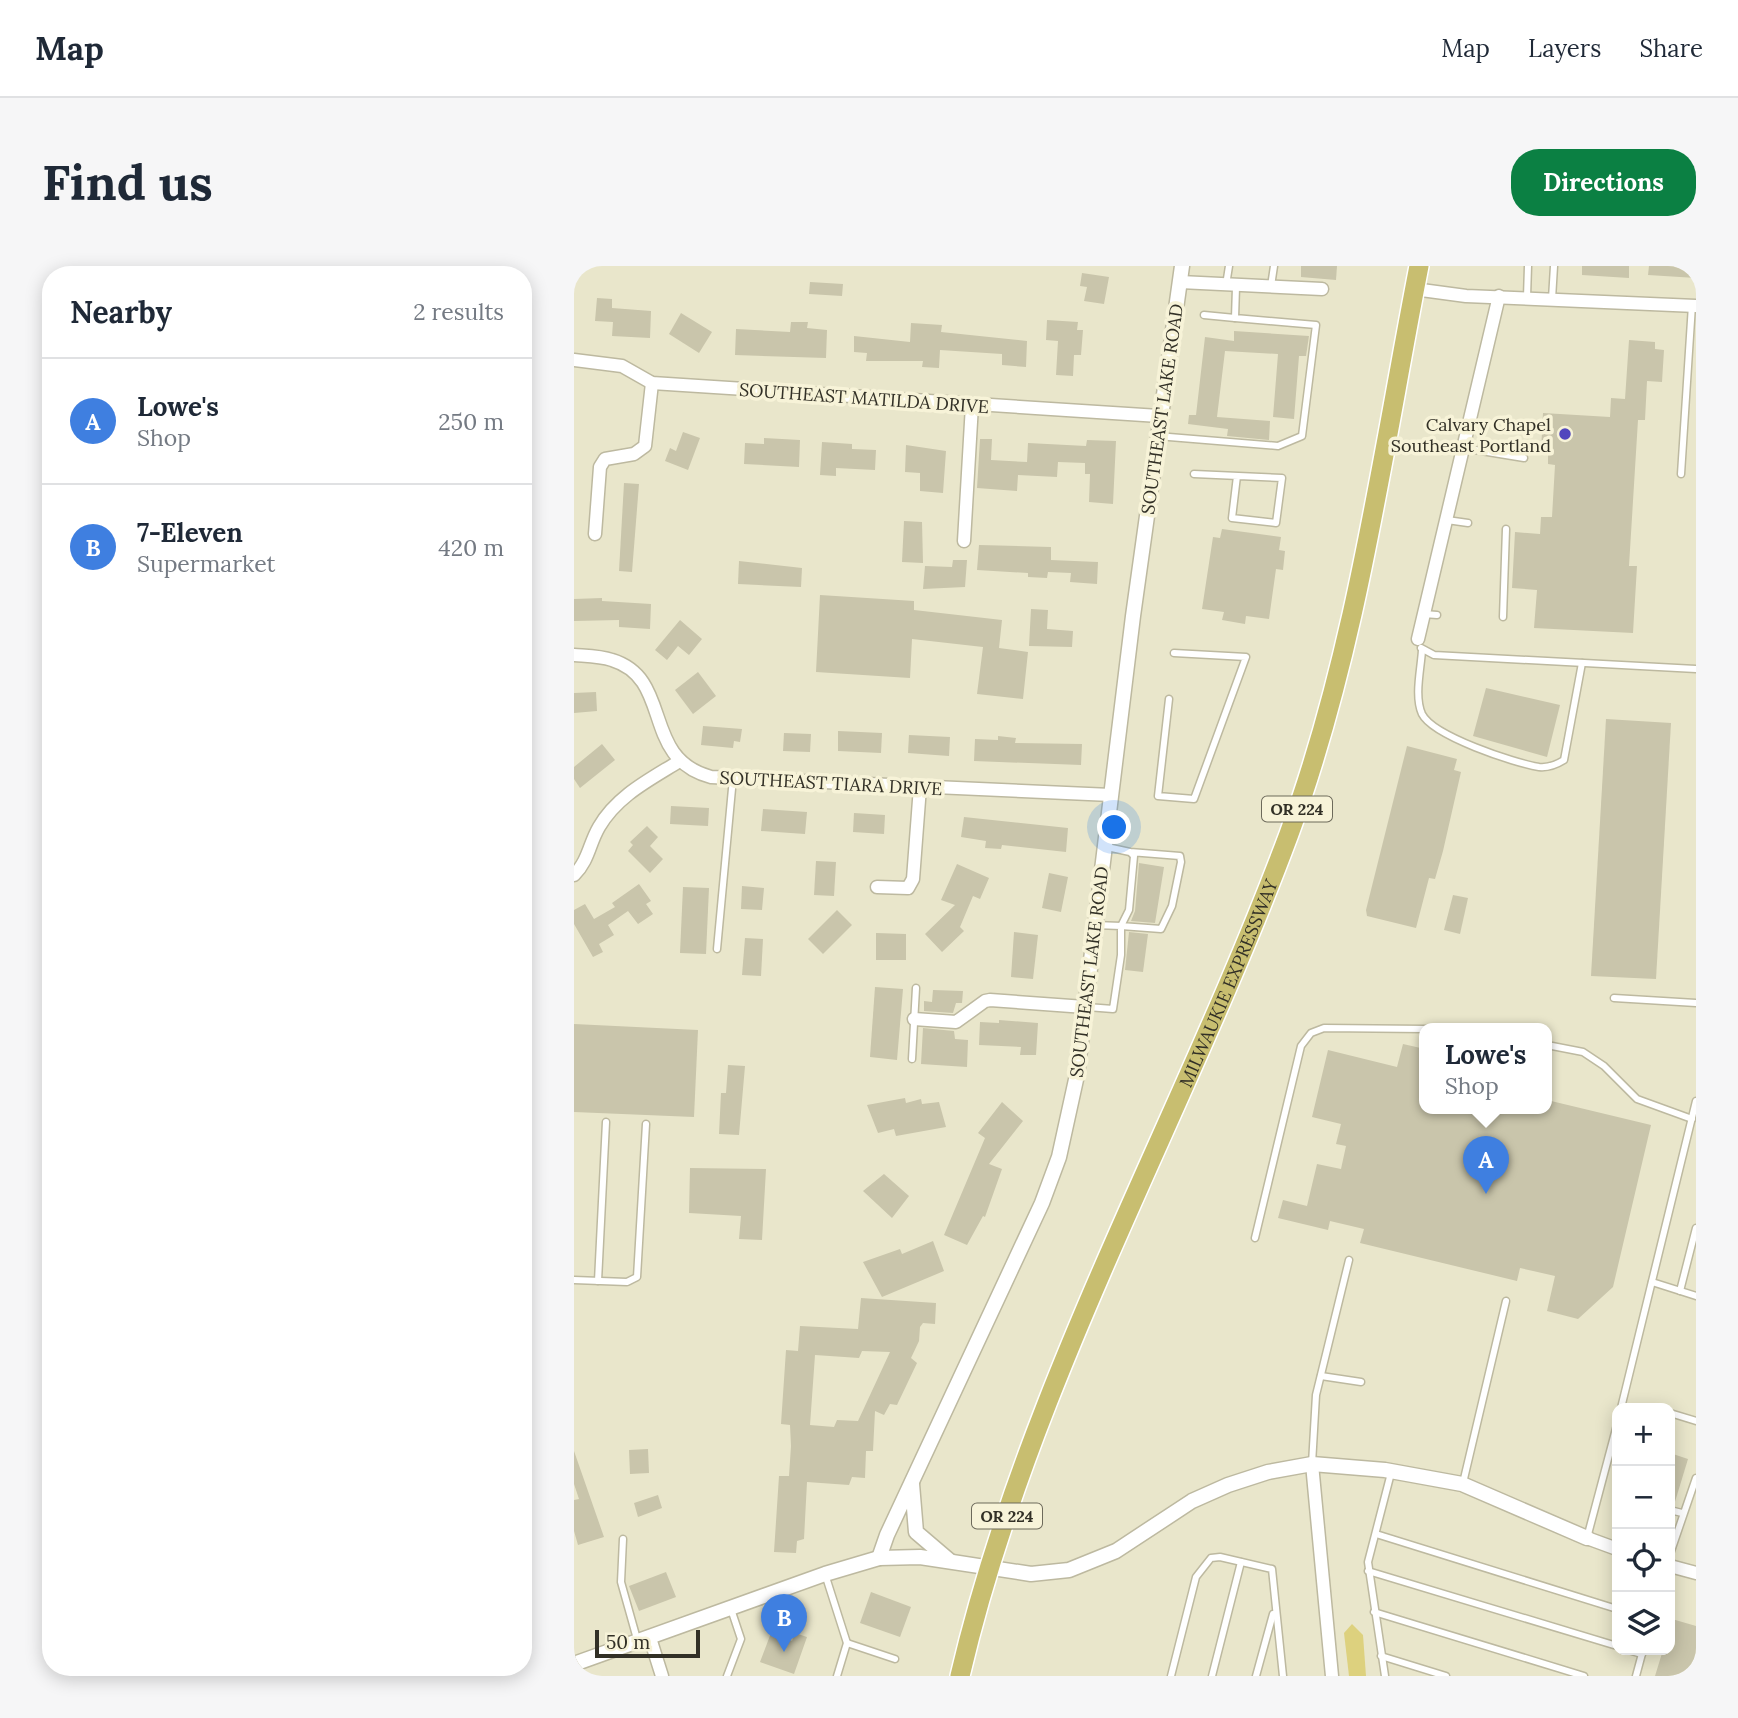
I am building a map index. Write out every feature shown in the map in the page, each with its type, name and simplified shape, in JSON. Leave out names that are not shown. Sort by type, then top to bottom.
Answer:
[{"type":"highway","name":"MILWAUKIE EXPRESSWAY","points":[[960,1676],[988,1569],[1073,1343],[1253,924],[1309,776],[1351,625],[1419,266]]},
{"type":"street","name":"SOUTHEAST LAKE ROAD","points":[[879,1558],[887,1535],[1042,1203],[1059,1157],[1072,1106],[1157,436],[1182,266]]},
{"type":"street","points":[[1180,282],[1322,289]]},
{"type":"street","points":[[1414,289],[1466,296],[1694,305]]},
{"type":"street","points":[[1420,644],[1431,614],[1447,520],[1499,296]]},
{"type":"street","name":"SOUTHEAST MATILDA DRIVE","points":[[574,360],[622,366],[635,370],[652,383],[1160,416]]},
{"type":"street","points":[[596,534],[600,467],[605,459],[634,454],[645,446],[652,383]]},
{"type":"street","points":[[964,541],[972,405]]},
{"type":"street","points":[[574,655],[613,660],[631,669],[645,685],[667,745],[678,762],[616,804],[597,831],[585,864],[574,875]]},
{"type":"street","name":"SOUTHEAST TIARA DRIVE","points":[[678,762],[693,772],[733,778],[1111,795]]},
{"type":"street","points":[[877,887],[908,888],[914,879],[920,787]]},
{"type":"street","points":[[914,1019],[956,1022],[990,1000],[1085,1007]]},
{"type":"street","points":[[1312,1464],[1332,1676]]},
{"type":"street","points":[[574,1664],[825,1574],[879,1558],[909,1556],[988,1569],[1049,1574],[1091,1563],[1116,1551],[1192,1501],[1268,1472],[1312,1464],[1392,1471],[1462,1484],[1612,1547]]},
{"type":"street","points":[[912,1483],[916,1532],[950,1562]]},
{"type":"street","points":[[1675,1567],[1696,1573]]},
{"type":"street","points":[[644,1640],[663,1676]]},
{"type":"lane","points":[[1229,266],[1235,318]]},
{"type":"lane","points":[[1271,288],[1274,266]]},
{"type":"lane","points":[[1527,297],[1528,266]]},
{"type":"lane","points":[[1552,299],[1554,266]]},
{"type":"lane","points":[[1681,474],[1694,305]]},
{"type":"lane","points":[[1157,436],[1278,446],[1302,436],[1316,325],[1204,316]]},
{"type":"lane","points":[[1463,448],[1524,458]]},
{"type":"lane","points":[[1194,474],[1282,478],[1276,523],[1232,518],[1237,476]]},
{"type":"lane","points":[[1447,520],[1468,523]]},
{"type":"lane","points":[[1503,617],[1506,529]]},
{"type":"lane","points":[[1420,644],[1434,655],[1696,669]]},
{"type":"lane","points":[[1420,644],[1421,713],[1430,725],[1493,753],[1539,767],[1553,767],[1564,760],[1581,663]]},
{"type":"lane","points":[[1169,699],[1158,796],[1194,799],[1245,657],[1174,653]]},
{"type":"lane","points":[[717,948],[733,778]]},
{"type":"lane","points":[[1095,925],[1155,929],[1165,925],[1181,862],[1180,856],[1132,854],[1105,846]]},
{"type":"lane","points":[[1085,1007],[1113,1009],[1121,955],[1121,926],[1129,910],[1132,854]]},
{"type":"lane","points":[[912,1059],[916,988]]},
{"type":"lane","points":[[1614,998],[1696,1003]]},
{"type":"lane","points":[[1255,1238],[1301,1045],[1311,1033],[1324,1028],[1419,1029]]},
{"type":"lane","points":[[1552,1046],[1583,1052],[1604,1066],[1637,1099],[1692,1119]]},
{"type":"lane","points":[[1622,1403],[1696,1101]]},
{"type":"lane","points":[[598,1281],[606,1122]]},
{"type":"lane","points":[[574,1280],[627,1282],[637,1277],[646,1124]]},
{"type":"lane","points":[[1680,1291],[1696,1227]]},
{"type":"lane","points":[[1312,1464],[1314,1407],[1349,1260]]},
{"type":"lane","points":[[1652,1282],[1696,1296]]},
{"type":"lane","points":[[1462,1484],[1506,1301]]},
{"type":"lane","points":[[1321,1376],[1361,1382]]},
{"type":"lane","points":[[1675,1415],[1696,1421]]},
{"type":"lane","points":[[1587,1538],[1612,1444]]},
{"type":"lane","points":[[1384,1676],[1368,1571],[1392,1471]]},
{"type":"lane","points":[[1675,1537],[1696,1478]]},
{"type":"lane","points":[[1675,1511],[1682,1513]]},
{"type":"lane","points":[[1377,1534],[1612,1607]]},
{"type":"lane","points":[[623,1539],[621,1582],[644,1640]]},
{"type":"lane","points":[[1171,1676],[1196,1577],[1211,1558],[1272,1569],[1283,1676]]},
{"type":"lane","points":[[1212,1676],[1241,1562]]},
{"type":"lane","points":[[1368,1571],[1612,1644]]},
{"type":"lane","points":[[825,1574],[847,1643],[837,1676]]},
{"type":"lane","points":[[727,1676],[741,1639],[730,1609]]},
{"type":"lane","points":[[1256,1676],[1275,1609]]},
{"type":"lane","points":[[1374,1612],[1584,1676]]},
{"type":"lane","points":[[847,1643],[895,1659]]},
{"type":"lane","points":[[1636,1676],[1642,1655]]},
{"type":"lane","points":[[1381,1656],[1446,1676]]},
{"type":"shaded area","points":[[1352,1624],[1363,1635],[1366,1676],[1349,1676],[1344,1633]]},
{"type":"building","points":[[1301,266],[1337,266],[1336,280],[1301,277]]},
{"type":"building","points":[[1582,266],[1629,266],[1629,278],[1582,275]]},
{"type":"building","points":[[1649,266],[1696,266],[1696,278],[1648,275]]},
{"type":"building","points":[[1082,273],[1109,277],[1104,304],[1084,301],[1087,287],[1080,286]]},
{"type":"building","points":[[810,282],[843,284],[842,296],[809,294]]},
{"type":"building","points":[[597,298],[612,299],[612,308],[651,311],[650,338],[612,336],[613,322],[595,321]]},
{"type":"building","points":[[681,313],[712,332],[699,353],[669,334]]},
{"type":"building","points":[[1047,320],[1078,322],[1077,330],[1083,330],[1081,355],[1074,355],[1073,376],[1056,375],[1058,341],[1046,340]]},
{"type":"building","points":[[791,322],[808,322],[807,328],[827,330],[826,358],[735,355],[736,329],[790,332]]},
{"type":"building","points":[[911,323],[942,325],[941,332],[1027,341],[1026,367],[1002,365],[1002,354],[940,350],[939,368],[922,367],[923,361],[866,361],[867,353],[854,352],[854,336],[910,342]]},
{"type":"building","points":[[1234,331],[1309,336],[1306,356],[1299,356],[1294,419],[1273,417],[1278,354],[1225,351],[1217,417],[1270,421],[1269,440],[1227,436],[1228,429],[1188,424],[1189,415],[1196,415],[1205,337],[1234,341]]},
{"type":"building","points":[[1629,340],[1655,342],[1655,349],[1664,350],[1662,382],[1647,381],[1645,420],[1638,420],[1629,566],[1637,566],[1633,633],[1534,628],[1537,590],[1512,588],[1515,532],[1540,534],[1541,517],[1552,517],[1555,465],[1548,464],[1548,452],[1541,451],[1543,413],[1610,417],[1611,398],[1625,399]]},
{"type":"building","points":[[683,432],[700,438],[688,470],[665,461],[670,448],[676,451]]},
{"type":"building","points":[[764,438],[800,440],[799,467],[744,464],[745,443],[764,444]]},
{"type":"building","points":[[980,439],[992,439],[991,460],[1027,462],[1028,443],[1086,446],[1087,440],[1116,441],[1113,504],[1089,502],[1090,474],[1085,474],[1085,463],[1058,462],[1057,477],[1018,475],[1017,491],[977,488]]},
{"type":"building","points":[[822,442],[852,444],[852,449],[876,450],[875,470],[836,468],[836,476],[820,475]]},
{"type":"building","points":[[906,445],[946,451],[943,493],[920,491],[920,473],[905,472]]},
{"type":"building","points":[[624,483],[639,484],[632,572],[619,571]]},
{"type":"building","points":[[904,521],[922,522],[923,563],[902,562]]},
{"type":"building","points":[[1222,529],[1281,537],[1279,550],[1285,551],[1283,570],[1276,569],[1269,619],[1246,616],[1245,624],[1222,620],[1224,612],[1202,609],[1213,537],[1220,538]]},
{"type":"building","points":[[979,545],[1051,547],[1051,560],[1098,562],[1097,584],[1070,582],[1071,573],[1048,572],[1047,578],[1028,577],[1028,573],[977,570]]},
{"type":"building","points":[[953,560],[967,560],[965,587],[923,589],[925,566],[952,567]]},
{"type":"building","points":[[739,561],[802,568],[801,587],[738,584]]},
{"type":"building","points":[[820,595],[914,601],[914,610],[1002,620],[999,648],[1028,652],[1023,699],[977,694],[983,647],[912,639],[910,678],[816,672]]},
{"type":"building","points":[[602,598],[602,601],[651,604],[650,629],[619,627],[619,620],[574,621],[574,599]]},
{"type":"building","points":[[1031,609],[1048,610],[1047,629],[1073,631],[1072,647],[1029,646]]},
{"type":"building","points":[[680,620],[702,639],[689,655],[678,646],[667,660],[655,650]]},
{"type":"building","points":[[698,672],[716,696],[693,714],[675,690]]},
{"type":"building","points":[[1486,688],[1560,705],[1547,757],[1473,736]]},
{"type":"building","points":[[596,692],[597,711],[574,713],[574,693]]},
{"type":"building","points":[[1606,719],[1671,723],[1656,979],[1591,976]]},
{"type":"building","points":[[703,726],[742,729],[740,742],[734,741],[733,748],[701,745]]},
{"type":"building","points":[[838,731],[882,733],[881,753],[838,751]]},
{"type":"building","points":[[784,733],[811,734],[810,752],[783,751]]},
{"type":"building","points":[[909,735],[950,737],[949,756],[908,753]]},
{"type":"building","points":[[998,736],[1016,738],[1015,743],[1082,744],[1081,765],[974,761],[975,739],[998,740]]},
{"type":"building","points":[[602,744],[615,760],[580,788],[574,779],[574,767]]},
{"type":"building","points":[[1407,746],[1457,759],[1454,770],[1461,772],[1435,879],[1429,878],[1416,928],[1367,916],[1366,910]]},
{"type":"building","points":[[671,806],[709,808],[708,826],[670,824]]},
{"type":"building","points":[[763,809],[807,812],[805,834],[761,831]]},
{"type":"building","points":[[854,813],[885,815],[884,834],[853,832]]},
{"type":"building","points":[[964,817],[1068,828],[1066,852],[1002,845],[1001,849],[985,848],[986,841],[961,837]]},
{"type":"building","points":[[647,826],[658,837],[650,846],[663,859],[650,873],[628,851],[633,845],[630,842]]},
{"type":"building","points":[[816,861],[836,862],[834,896],[814,895]]},
{"type":"building","points":[[1139,863],[1164,867],[1155,923],[1131,921],[1135,911]]},
{"type":"building","points":[[957,864],[989,878],[980,899],[973,896],[960,927],[964,931],[942,952],[925,934],[955,905],[941,900]]},
{"type":"building","points":[[1049,873],[1068,877],[1061,912],[1042,908]]},
{"type":"building","points":[[639,884],[651,901],[646,904],[653,914],[638,924],[628,911],[608,925],[614,935],[599,944],[603,952],[593,957],[574,924],[574,910],[585,904],[594,919],[615,907],[612,903]]},
{"type":"building","points":[[742,886],[764,888],[762,910],[741,909]]},
{"type":"building","points":[[683,887],[709,888],[706,954],[680,953]]},
{"type":"building","points":[[1453,895],[1468,898],[1460,934],[1444,930]]},
{"type":"building","points":[[837,910],[852,925],[823,954],[808,939]]},
{"type":"building","points":[[1014,932],[1038,935],[1033,979],[1011,977]]},
{"type":"building","points":[[1129,932],[1148,934],[1143,972],[1125,970]]},
{"type":"building","points":[[876,933],[906,934],[906,960],[876,960]]},
{"type":"building","points":[[745,938],[763,939],[761,976],[742,975]]},
{"type":"building","points":[[875,987],[903,989],[897,1060],[870,1057]]},
{"type":"building","points":[[933,990],[963,991],[962,1003],[956,1003],[953,1013],[924,1011],[924,1001],[932,1002]]},
{"type":"building","points":[[999,1020],[1038,1023],[1036,1055],[1020,1055],[1021,1047],[979,1045],[980,1022],[999,1023]]},
{"type":"building","points":[[574,1024],[698,1030],[694,1117],[574,1112]]},
{"type":"building","points":[[923,1028],[954,1031],[955,1039],[968,1040],[967,1067],[921,1064]]},
{"type":"building","points":[[1403,1044],[1419,1048],[1419,1114],[1552,1114],[1552,1101],[1651,1125],[1613,1287],[1578,1319],[1547,1311],[1555,1276],[1520,1268],[1517,1281],[1360,1243],[1364,1229],[1330,1221],[1328,1230],[1278,1218],[1283,1200],[1307,1206],[1317,1164],[1341,1169],[1346,1146],[1336,1144],[1341,1124],[1312,1117],[1328,1050],[1397,1067]]},
{"type":"building","points":[[728,1065],[745,1066],[739,1135],[719,1134],[721,1093],[726,1093]]},
{"type":"building","points":[[905,1098],[906,1103],[921,1099],[922,1104],[939,1102],[946,1127],[896,1136],[894,1129],[878,1133],[867,1105]]},
{"type":"building","points":[[1002,1102],[1023,1121],[989,1164],[1002,1169],[985,1217],[983,1216],[967,1245],[944,1235],[985,1138],[978,1133]]},
{"type":"building","points":[[690,1168],[766,1169],[762,1240],[739,1239],[741,1216],[689,1213]]},
{"type":"building","points":[[884,1174],[909,1196],[892,1218],[863,1191]]},
{"type":"building","points":[[933,1241],[944,1271],[882,1297],[863,1262],[900,1249],[902,1254]]},
{"type":"building","points":[[861,1298],[936,1303],[935,1324],[923,1323],[920,1327],[919,1341],[911,1358],[917,1363],[897,1405],[890,1404],[884,1415],[875,1411],[873,1451],[866,1451],[865,1478],[852,1477],[849,1485],[807,1482],[804,1539],[797,1541],[796,1553],[774,1552],[779,1476],[789,1476],[791,1446],[790,1425],[781,1424],[786,1350],[798,1351],[800,1326],[858,1329]],"holes":[[[862,1351],[890,1352],[858,1421],[837,1420],[834,1427],[810,1425],[815,1355],[859,1358]]]},
{"type":"building","points":[[648,1449],[649,1473],[630,1474],[629,1450]]},
{"type":"building","points":[[574,1451],[604,1537],[578,1545],[574,1531],[574,1500],[579,1499],[574,1484]]},
{"type":"building","points":[[1675,1455],[1688,1459],[1675,1502]]},
{"type":"building","points":[[658,1495],[662,1508],[638,1517],[634,1503]]},
{"type":"building","points":[[666,1572],[676,1597],[639,1611],[629,1586]]},
{"type":"building","points":[[871,1592],[911,1607],[900,1637],[860,1623]]},
{"type":"building","points":[[1675,1620],[1696,1626],[1696,1676],[1655,1676],[1661,1655],[1675,1655]]},
{"type":"building","points":[[771,1633],[792,1641],[795,1633],[807,1637],[794,1674],[760,1662]]},
{"type":"place","name":"Calvary Chapel Southeast Portland","points":[[1565,434]]},
{"type":"place","name":"Lowe's","points":[[1486,1194]]},
{"type":"place","name":"7-Eleven","points":[[784,1652]]}]
